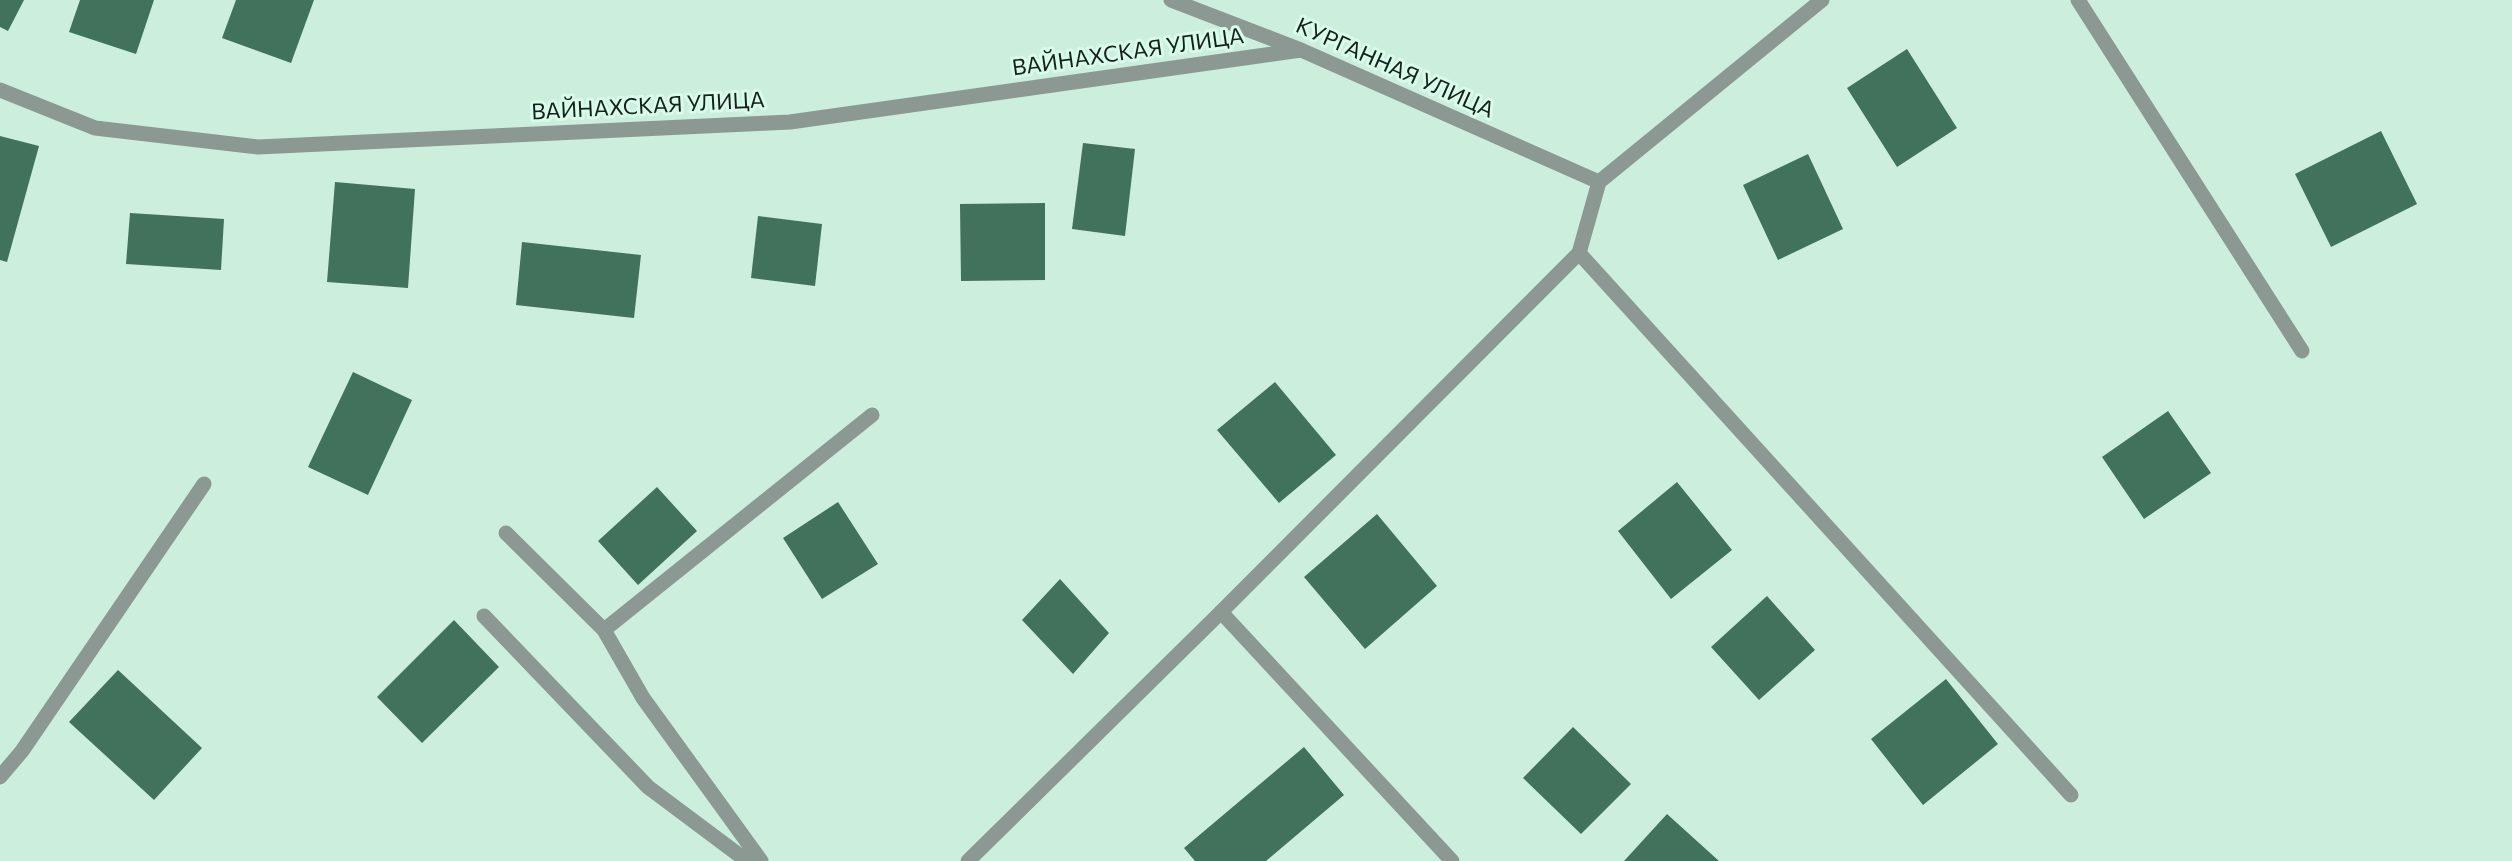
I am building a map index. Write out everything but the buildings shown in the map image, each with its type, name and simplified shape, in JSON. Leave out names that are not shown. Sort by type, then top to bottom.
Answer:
[{"type":"street","name":"КУРГАННАЯ УЛИЦА","points":[[1171,0],[1301,50],[1599,182]]},
{"type":"street","points":[[968,861],[1221,612],[1579,253],[1599,182],[1822,0]]},
{"type":"street","points":[[2078,0],[2302,351]]},
{"type":"street","name":"ВАЙНАХСКАЯ УЛИЦА","points":[[0,90],[95,128],[258,147],[790,122],[1301,50]]},
{"type":"street","points":[[1579,253],[2071,795]]},
{"type":"street","points":[[604,630],[872,415]]},
{"type":"street","points":[[0,777],[22,751],[204,484]]},
{"type":"street","points":[[506,533],[604,630],[643,698],[761,861]]},
{"type":"street","points":[[1221,612],[1452,861]]},
{"type":"street","points":[[484,616],[648,787],[747,861]]}]
